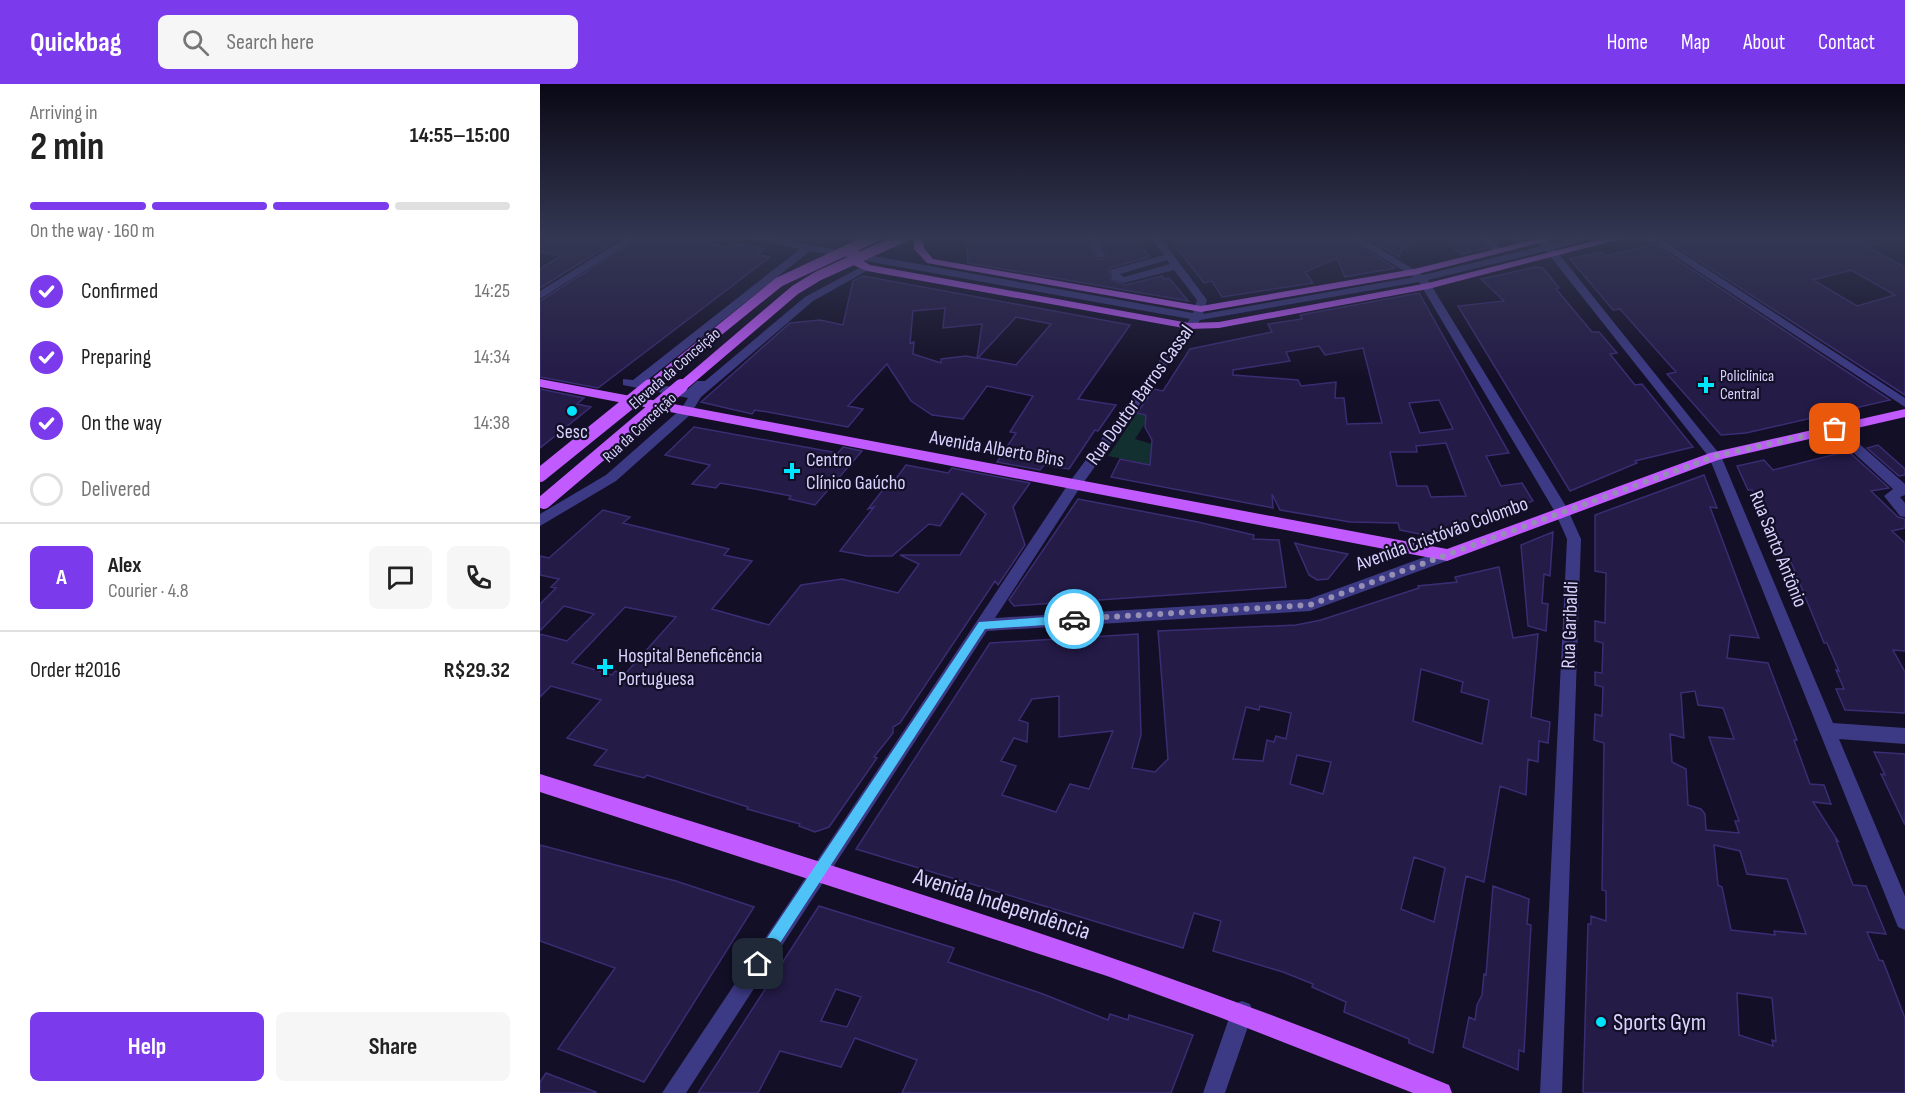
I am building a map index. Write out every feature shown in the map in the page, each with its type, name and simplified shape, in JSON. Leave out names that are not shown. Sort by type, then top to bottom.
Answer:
[{"type":"main road","name":"Elevada da Conceição","points":[[540,475],[776,284]]},
{"type":"main road","name":"Elevada da Conceição","points":[[542,504],[781,300],[806,284]]},
{"type":"main road","points":[[975,284],[1196,317],[1391,284]]},
{"type":"main road","points":[[1040,284],[1196,317],[1219,326],[1399,284]]},
{"type":"main road","name":"Avenida Alberto Bins","points":[[540,383],[1447,555]]},
{"type":"main road","name":"Avenida Cristóvão Colombo","points":[[1447,555],[1716,456],[1905,413]]},
{"type":"main road","name":"Avenida Independência","points":[[540,783],[819,872],[1242,1012],[1441,1093]]},
{"type":"street","points":[[540,296],[559,284]]},
{"type":"street","points":[[755,284],[631,383],[689,394],[818,284]]},
{"type":"street","name":"Rua da Conceição","points":[[540,521],[611,478],[686,412],[696,395],[809,300],[838,284]]},
{"type":"street","points":[[1009,284],[1196,317]]},
{"type":"street","name":"Rua Doutor Barros Cassal","points":[[673,1093],[1076,483],[1196,317],[1202,300],[1190,284]]},
{"type":"street","name":"Rua Garibaldi","points":[[1424,284],[1562,512],[1574,539],[1551,1093]]},
{"type":"street","name":"Rua Santo Antônio","points":[[1578,284],[1716,456],[1905,920]]},
{"type":"street","points":[[1723,284],[1905,403]]},
{"type":"street","points":[[1835,429],[1904,490],[1891,496],[1905,512]]},
{"type":"street","name":"Avenida Cristóvão Colombo","points":[[982,625],[1310,605],[1447,555]]},
{"type":"street","points":[[1828,730],[1905,736]]},
{"type":"street","points":[[1214,1093],[1242,1012]]},
{"type":"green space","points":[[1137,413],[1150,416],[1135,439],[1152,444],[1151,459],[1183,471],[1108,456]]},
{"type":"building","points":[[567,284],[734,284],[598,388],[540,377],[540,301]]},
{"type":"building","points":[[852,284],[907,284],[1130,325],[1078,399],[1116,405],[1098,431],[1095,430],[1069,469],[1044,465],[1040,470],[997,462],[1016,433],[1010,432],[1033,396],[987,386],[963,419],[932,415],[911,401],[887,364],[848,406],[863,409],[848,427],[755,410],[752,414],[701,402],[790,323],[820,320],[843,325]],"holes":[[[945,308],[943,328],[982,324],[977,358],[966,356],[941,359],[941,363],[913,354],[914,342],[910,343],[913,311]],[[1016,317],[1051,324],[1016,365],[978,358]]]},
{"type":"building","points":[[1090,284],[1174,284],[1188,301]]},
{"type":"building","points":[[1214,284],[1306,284],[1222,297]]},
{"type":"building","points":[[1486,284],[1556,284],[1559,288],[1556,289],[1592,332],[1599,332],[1617,353],[1610,354],[1635,385],[1642,384],[1693,447],[1635,461],[1637,463],[1570,491],[1458,306],[1504,301]]},
{"type":"building","points":[[1591,284],[1714,284],[1890,400],[1746,433],[1721,435],[1667,374],[1676,372],[1620,309],[1613,310]]},
{"type":"building","points":[[1734,284],[1820,284],[1857,306],[1895,295],[1876,284],[1905,284],[1905,395]]},
{"type":"building","points":[[1419,293],[1509,453],[1486,456],[1501,486],[1522,483],[1533,501],[1500,514],[1471,516],[1473,524],[1435,537],[1400,530],[1398,523],[1350,522],[1280,510],[1272,494],[1273,508],[1111,477],[1120,459],[1150,465],[1152,440],[1145,427],[1146,415],[1137,413],[1154,389],[1163,391],[1190,349],[1272,332],[1268,324],[1302,319],[1300,315]],"holes":[[[1319,346],[1325,355],[1363,348],[1382,423],[1347,424],[1344,398],[1335,398],[1336,382],[1301,386],[1298,380],[1233,375],[1233,370],[1290,361],[1286,352]],[[1439,400],[1453,429],[1420,433],[1409,403]],[[1446,443],[1466,496],[1431,497],[1427,486],[1397,486],[1390,452],[1417,452],[1416,446]]]},
{"type":"building","name":"Sesc","points":[[540,389],[584,398],[577,404],[591,407],[540,448]]},
{"type":"building","points":[[694,427],[838,453],[843,447],[862,451],[815,505],[789,499],[791,496],[720,483],[716,488],[692,484],[710,465],[665,455]]},
{"type":"building","points":[[1878,445],[1905,469],[1905,475],[1899,476],[1867,448]]},
{"type":"building","points":[[1848,451],[1889,488],[1871,491],[1898,517],[1905,519],[1905,528],[1892,531],[1905,543],[1905,651],[1893,650],[1905,672],[1905,713],[1845,710],[1836,689],[1844,689],[1827,643],[1824,643],[1791,562],[1780,562],[1761,518],[1768,518],[1752,490],[1748,490],[1737,466],[1764,460],[1773,470]]},
{"type":"building","points":[[906,465],[948,473],[952,468],[1030,483],[1013,507],[1025,545],[998,585],[995,581],[900,723],[893,727],[893,733],[874,757],[877,758],[829,827],[815,832],[799,826],[800,824],[747,809],[748,807],[647,775],[644,778],[594,765],[607,750],[567,738],[601,700],[551,686],[540,697],[540,634],[567,641],[594,614],[564,606],[540,631],[540,604],[556,588],[551,587],[559,579],[540,575],[540,556],[549,558],[603,510],[630,517],[623,523],[729,549],[724,555],[752,561],[712,609],[769,625],[801,585],[842,579],[898,593],[919,564],[900,555],[960,555],[986,514],[962,493],[940,526],[929,524],[892,556],[867,556],[840,551],[874,507],[868,509],[885,487],[889,488]],"holes":[[[625,607],[676,617],[625,674],[615,671],[612,675],[572,663]]]},
{"type":"building","points":[[1704,475],[1717,508],[1710,507],[1759,638],[1730,635],[1727,658],[1768,663],[1797,740],[1794,740],[1810,784],[1824,785],[1831,804],[1813,802],[1838,841],[1836,840],[1853,885],[1866,886],[1886,934],[1867,932],[1879,960],[1883,961],[1905,1018],[1905,1093],[1583,1093],[1588,924],[1591,924],[1591,916],[1606,921],[1606,891],[1602,890],[1604,743],[1594,740],[1595,714],[1602,716],[1603,687],[1595,685],[1595,672],[1602,673],[1603,643],[1595,641],[1595,621],[1605,623],[1606,573],[1595,571],[1595,515]],"holes":[[[1695,691],[1698,705],[1723,708],[1734,739],[1709,737],[1739,821],[1735,821],[1739,833],[1706,830],[1705,814],[1701,809],[1688,805],[1686,769],[1672,762],[1670,734],[1684,738],[1681,693]],[[1714,845],[1740,851],[1747,874],[1787,879],[1806,934],[1774,931],[1775,935],[1731,930],[1722,887],[1718,885]],[[1737,993],[1772,998],[1776,1041],[1772,1040],[1773,1046],[1739,1035]]]},
{"type":"building","points":[[1078,499],[1198,522],[1254,535],[1253,539],[1279,540],[1286,587],[1014,606],[1009,600]]},
{"type":"building","points":[[1553,532],[1550,576],[1544,574],[1542,603],[1548,604],[1546,631],[1528,626],[1521,545]]},
{"type":"building","points":[[1295,543],[1348,554],[1328,579],[1317,580],[1309,575]]},
{"type":"building","points":[[1499,567],[1513,638],[1538,634],[1531,717],[1550,722],[1548,743],[1539,741],[1538,762],[1528,759],[1526,795],[1500,786],[1484,882],[1466,876],[1433,1053],[1409,1043],[1409,1039],[1344,1012],[1346,1002],[1312,987],[1313,984],[1283,972],[1213,951],[1221,921],[1194,913],[1183,948],[856,849],[990,643],[1138,634],[1141,735],[1132,768],[1155,772],[1168,759],[1158,631],[1296,625],[1321,620],[1419,588],[1418,586],[1457,582],[1455,577]],"holes":[[[1421,669],[1463,682],[1461,692],[1489,700],[1482,744],[1413,721]],[[1059,696],[1059,737],[1113,731],[1089,789],[1070,784],[1056,812],[1002,795],[1016,766],[1001,761],[1014,738],[1027,742],[1028,723],[1019,720],[1032,699]],[[1260,706],[1291,713],[1286,739],[1276,736],[1274,742],[1267,740],[1263,761],[1233,759],[1246,707],[1259,710]],[[1297,755],[1331,762],[1323,794],[1290,784]],[[1414,857],[1445,868],[1434,922],[1401,909]]]},
{"type":"building","points":[[1874,752],[1905,754],[1905,825],[1881,774],[1885,775]]},
{"type":"building","points":[[540,845],[676,881],[754,907],[644,1082],[558,1049],[615,968],[540,941]]},
{"type":"building","points":[[1493,886],[1529,899],[1527,924],[1531,925],[1524,1052],[1519,1050],[1518,1070],[1463,1047],[1469,1017],[1475,1020],[1477,1005],[1482,995],[1484,974],[1486,975]]},
{"type":"building","points":[[819,906],[954,948],[948,962],[1043,994],[1108,1020],[1110,1014],[1128,1020],[1129,1015],[1193,1035],[1171,1093],[902,1093],[917,1060],[855,1038],[841,1067],[780,1051],[758,1093],[698,1093]],"holes":[[[836,989],[861,997],[847,1027],[821,1021]]]},
{"type":"building","points":[[546,1073],[596,1093],[540,1093],[540,1082]]},
{"type":"way so far","points":[[1074,619],[1310,605],[1716,456],[1835,429]]},
{"type":"place","name":"Policlínica Central","points":[[1706,385]]},
{"type":"place","name":"Sesc","points":[[572,411]]},
{"type":"place","name":"Centro Clínico Gaúcho","points":[[792,471]]},
{"type":"place","name":"Hospital Beneficência Portuguesa","points":[[605,667]]},
{"type":"place","name":"Sports Gym","points":[[1601,1022]]},
{"type":"route","points":[[758,964],[982,625],[1074,619]]}]
